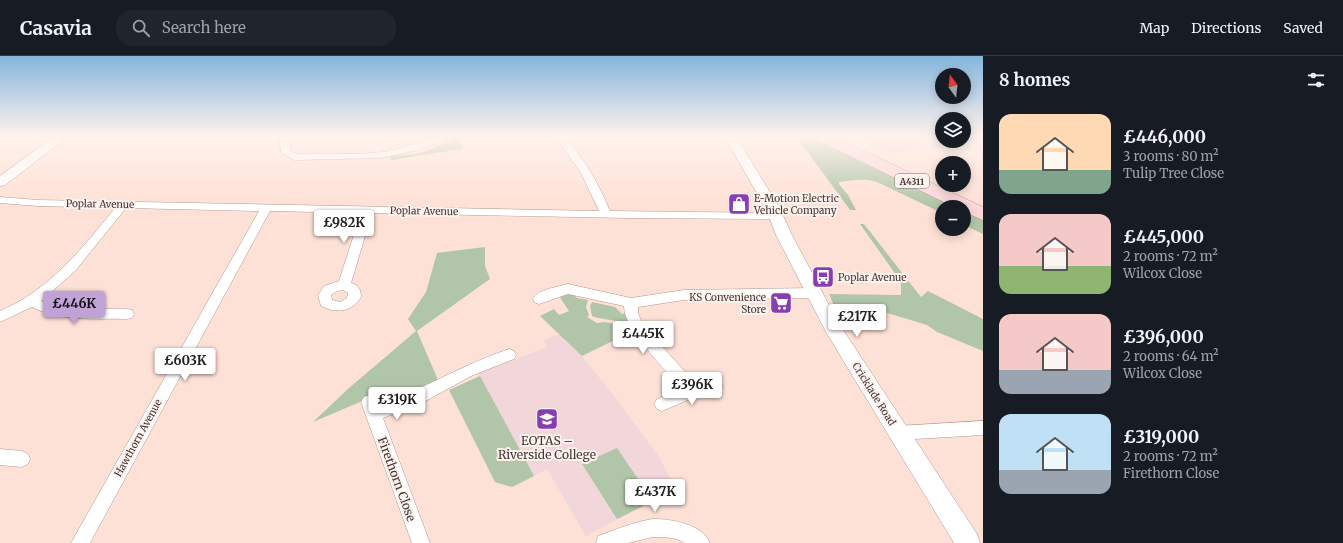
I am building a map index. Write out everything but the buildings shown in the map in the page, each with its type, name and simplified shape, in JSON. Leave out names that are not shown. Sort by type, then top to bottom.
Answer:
[{"type":"main road","name":"A4311","points":[[867,159],[983,214]]},
{"type":"main road","name":"A4311","points":[[886,159],[983,205]]},
{"type":"street","points":[[0,182],[32,159]]},
{"type":"street","points":[[576,159],[597,192],[606,214]]},
{"type":"street","name":"Cricklade Road","points":[[743,159],[776,216],[832,327],[968,543]]},
{"type":"street","name":"Poplar Avenue","points":[[0,200],[38,203],[266,208],[776,216]]},
{"type":"street","points":[[0,317],[32,301],[55,283],[70,269],[123,205]]},
{"type":"street","name":"Hawthorn Avenue","points":[[80,543],[266,208]]},
{"type":"street","points":[[344,285],[367,210]]},
{"type":"street","points":[[540,299],[550,294],[568,289],[631,303],[684,295],[815,293]]},
{"type":"street","points":[[32,301],[40,307],[57,312],[127,314]]},
{"type":"street","points":[[631,303],[631,313],[638,328],[693,391]]},
{"type":"street","name":"Firethorn Close","points":[[421,543],[371,409],[417,398],[466,372],[509,355]]},
{"type":"street","points":[[662,404],[693,391],[716,387]]},
{"type":"street","points":[[898,433],[983,428]]},
{"type":"street","points":[[0,457],[22,459]]},
{"type":"street","points":[[605,543],[630,533],[663,527],[682,531],[701,543]]},
{"type":"shaded area","name":"EOTAS – Riverside College","points":[[560,334],[582,356],[618,401],[659,457],[674,485],[650,496],[653,501],[586,536],[547,469],[512,487],[495,482],[449,390],[480,377],[478,373],[547,347],[544,340]]},
{"type":"green space","points":[[813,159],[859,159],[944,200],[935,200],[935,210],[877,182],[854,180],[839,182],[856,210],[850,210]]},
{"type":"green space","points":[[971,213],[983,219],[983,234],[971,228]]},
{"type":"green space","points":[[860,224],[864,224],[921,297],[928,291],[983,319],[983,351],[937,332],[927,325],[884,312],[862,308],[834,306],[829,294],[901,295],[901,282]]},
{"type":"green space","points":[[485,247],[485,266],[490,279],[417,331],[438,380],[393,401],[382,402],[374,396],[313,422],[349,388],[416,331],[408,319],[426,292],[437,253]]},
{"type":"green space","points":[[572,293],[577,298],[588,300],[586,307],[589,315],[587,317],[597,323],[605,322],[621,325],[630,324],[633,331],[582,356],[540,316],[554,309],[559,315],[569,311],[559,296]]},
{"type":"green space","points":[[592,302],[615,307],[622,314],[626,313],[628,321],[610,320],[592,316],[590,306]]},
{"type":"green space","points":[[480,376],[534,476],[512,487],[495,482],[449,390]]},
{"type":"green space","points":[[617,448],[653,501],[617,519],[582,464]]},
{"type":"place","name":"E-Motion Electric Vehicle Company","points":[[739,204]]},
{"type":"place","name":"Poplar Avenue","points":[[823,277]]},
{"type":"place","name":"KS Convenience Store","points":[[781,303]]},
{"type":"place","name":"EOTAS – Riverside College","points":[[547,419]]}]
